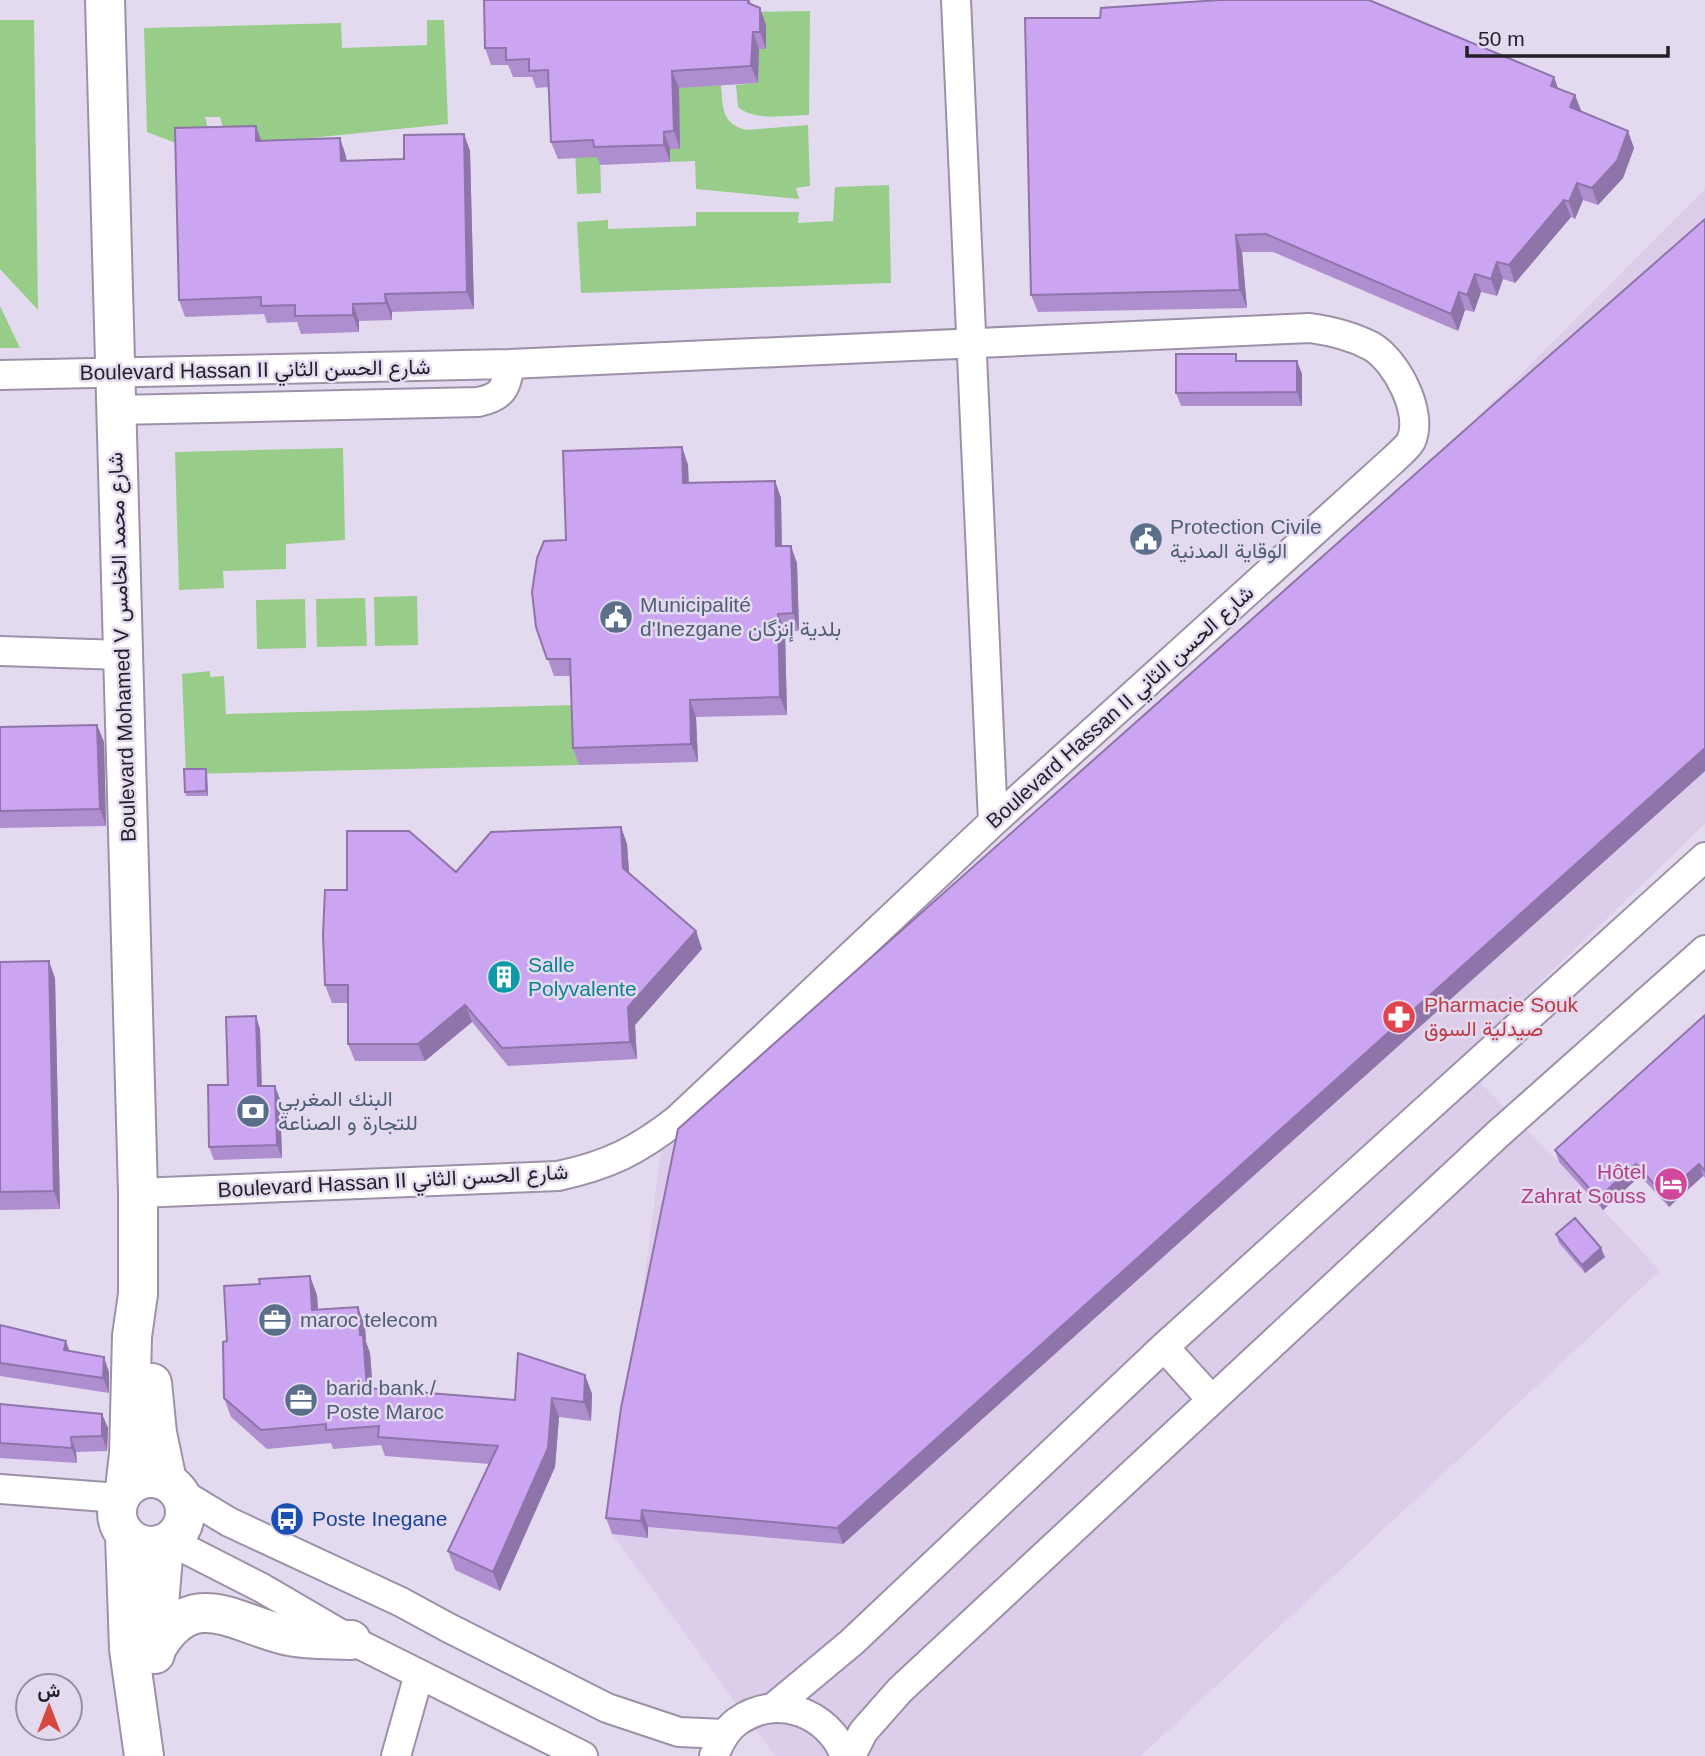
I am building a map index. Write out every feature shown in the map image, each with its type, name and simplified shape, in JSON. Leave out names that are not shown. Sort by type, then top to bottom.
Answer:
[{"type":"street","name":"Boulevard Mohamed V شارع محمد الخامس","points":[[105,0],[138,1193],[138,1294],[132,1336],[129,1454],[122,1493]]},
{"type":"street","points":[[956,0],[993,822]]},
{"type":"street","name":"Boulevard Hassan II شارع الحسن الثاني","points":[[115,392],[510,364],[1310,328],[1332,331],[1374,348],[1390,362],[1409,398],[1414,418],[1411,441],[1393,460],[993,822],[678,1119],[652,1140],[622,1157],[591,1169],[558,1176],[138,1193]]},
{"type":"street","name":"Boulevard Hassan II شارع الحسن الثاني","points":[[0,374],[115,392],[478,402],[491,400],[501,393],[507,381],[510,364]]},
{"type":"street","points":[[0,651],[122,655]]},
{"type":"street","points":[[774,1707],[852,1642],[1164,1347],[1705,856]]},
{"type":"street","points":[[851,1756],[863,1732],[900,1690],[1498,1134],[1705,950]]},
{"type":"street","name":"Boulevard Mohamed V شارع محمد الخامس","points":[[138,1294],[147,1334],[156,1433],[174,1487]]},
{"type":"street","points":[[1164,1347],[1212,1400]]},
{"type":"street","points":[[583,1756],[351,1640],[262,1588],[167,1542],[143,1545],[125,1535],[118,1524],[116,1511],[122,1493],[134,1481],[156,1477],[229,1522],[401,1602],[607,1708],[719,1745],[738,1721],[755,1712],[774,1707],[794,1709],[813,1716],[829,1728],[841,1744],[845,1756]]},
{"type":"street","points":[[143,1748],[167,1542],[183,1524],[184,1503],[174,1487]]},
{"type":"street","points":[[0,1489],[122,1493]]},
{"type":"street","points":[[125,1535],[129,1649],[143,1748]]},
{"type":"street","points":[[156,1649],[167,1631],[183,1618],[203,1612],[224,1615],[267,1631],[290,1636],[351,1640]]},
{"type":"street","points":[[396,1756],[419,1674]]},
{"type":"shaded area","points":[[1705,189],[1705,824],[1459,1061],[1559,1162],[1660,1271],[1141,1756],[775,1756],[612,1534],[663,1134],[937,880],[966,883],[1438,457]]},
{"type":"green space","points":[[810,11],[809,115],[762,116],[745,112],[738,107],[736,85],[758,83],[759,49],[766,49],[766,25],[755,20],[754,12]]},
{"type":"green space","points":[[0,20],[34,20],[38,310],[0,269]]},
{"type":"green space","points":[[427,20],[444,20],[448,124],[228,144],[220,117],[205,117],[212,144],[181,145],[147,132],[144,28],[341,23],[342,48],[427,45]]},
{"type":"green space","points":[[678,63],[688,87],[721,85],[725,114],[738,127],[746,130],[808,125],[810,186],[796,188],[799,199],[696,189],[695,161],[670,162],[670,149],[680,148]]},
{"type":"green space","points":[[572,87],[600,151],[601,193],[577,194]]},
{"type":"green space","points":[[889,185],[891,283],[581,293],[577,222],[608,220],[608,229],[696,226],[696,212],[799,212],[798,223],[833,221],[835,187]]},
{"type":"green space","points":[[0,306],[20,348],[0,348]]},
{"type":"green space","points":[[343,448],[345,540],[286,544],[286,569],[223,571],[224,588],[179,590],[175,452]]},
{"type":"green space","points":[[417,596],[418,645],[375,646],[374,597]]},
{"type":"green space","points":[[365,598],[367,646],[317,647],[316,599]]},
{"type":"green space","points":[[305,599],[306,648],[257,649],[256,600]]},
{"type":"green space","points":[[210,671],[210,677],[224,676],[226,714],[577,705],[579,765],[186,774],[182,674]]},
{"type":"building","points":[[484,0],[748,0],[748,3],[760,8],[760,32],[753,32],[751,66],[672,71],[674,131],[664,132],[664,145],[594,147],[593,140],[551,142],[548,70],[529,71],[529,59],[506,60],[506,48],[485,48]]},
{"type":"building","points":[[1219,0],[1369,0],[1554,77],[1551,86],[1575,95],[1570,107],[1628,131],[1617,161],[1592,188],[1577,183],[1569,202],[1564,200],[1509,265],[1497,262],[1491,279],[1475,274],[1467,295],[1459,292],[1451,314],[1266,234],[1236,235],[1240,290],[1031,295],[1025,18],[1100,18],[1101,8]]},
{"type":"building","points":[[256,126],[256,141],[340,138],[341,161],[404,159],[404,135],[464,134],[467,292],[385,294],[386,303],[353,304],[353,315],[295,316],[295,305],[261,306],[261,297],[179,300],[175,128]]},
{"type":"building","points":[[1705,219],[1705,748],[837,1528],[642,1510],[641,1521],[606,1518],[621,1408],[678,1129]]},
{"type":"building","points":[[1176,354],[1236,354],[1236,361],[1297,361],[1297,392],[1176,393]]},
{"type":"building","name":"Municipalité d'Inezgane بلدية إنزگان","points":[[682,447],[683,483],[775,481],[776,546],[791,546],[793,613],[778,614],[780,697],[690,700],[691,744],[573,748],[570,659],[547,659],[536,627],[532,592],[537,558],[544,541],[566,540],[563,451]]},
{"type":"building","points":[[97,725],[100,809],[0,811],[0,727]]},
{"type":"building","points":[[184,769],[206,769],[206,791],[185,792]]},
{"type":"building","name":"Salle Polyvalente","points":[[621,827],[623,868],[696,931],[628,1007],[630,1042],[502,1048],[465,1005],[418,1044],[348,1044],[348,985],[325,985],[323,934],[325,890],[347,890],[347,831],[409,831],[456,872],[491,832]]},
{"type":"building","points":[[49,961],[54,1191],[0,1192],[0,962]]},
{"type":"building","points":[[1705,1015],[1705,1171],[1699,1164],[1664,1195],[1636,1164],[1598,1198],[1555,1150]]},
{"type":"building","points":[[256,1016],[258,1086],[275,1086],[277,1145],[209,1147],[208,1085],[228,1085],[226,1017]]},
{"type":"building","points":[[1575,1218],[1601,1248],[1582,1265],[1556,1234]]},
{"type":"building","points":[[310,1276],[312,1310],[358,1307],[367,1388],[515,1400],[518,1353],[585,1375],[584,1402],[552,1398],[548,1448],[493,1572],[448,1551],[498,1446],[378,1437],[379,1426],[326,1430],[326,1424],[261,1430],[224,1398],[223,1342],[227,1341],[224,1286],[260,1284],[259,1279]]},
{"type":"building","points":[[0,1325],[66,1341],[64,1350],[104,1357],[103,1378],[0,1363]]},
{"type":"building","points":[[0,1404],[102,1414],[102,1436],[71,1437],[72,1448],[0,1443]]},
{"type":"place","name":"Protection Civile الوقاية المدنية","points":[[1146,539]]},
{"type":"place","name":"Municipalité d'Inezgane بلدية إنزگان","points":[[616,617]]},
{"type":"place","name":"Salle Polyvalente","points":[[504,977]]},
{"type":"place","name":"Pharmacie Souk صيدلية السوق","points":[[1399,1017]]},
{"type":"place","name":"البنك المغربي للتجارة و الصناعة","points":[[253,1111]]},
{"type":"place","name":"Hôtel Zahrat Souss","points":[[1671,1184]]},
{"type":"place","name":"maroc telecom","points":[[275,1320]]},
{"type":"place","name":"barid bank / Poste Maroc","points":[[301,1400]]},
{"type":"place","name":"Poste Inegane","points":[[287,1519]]}]
